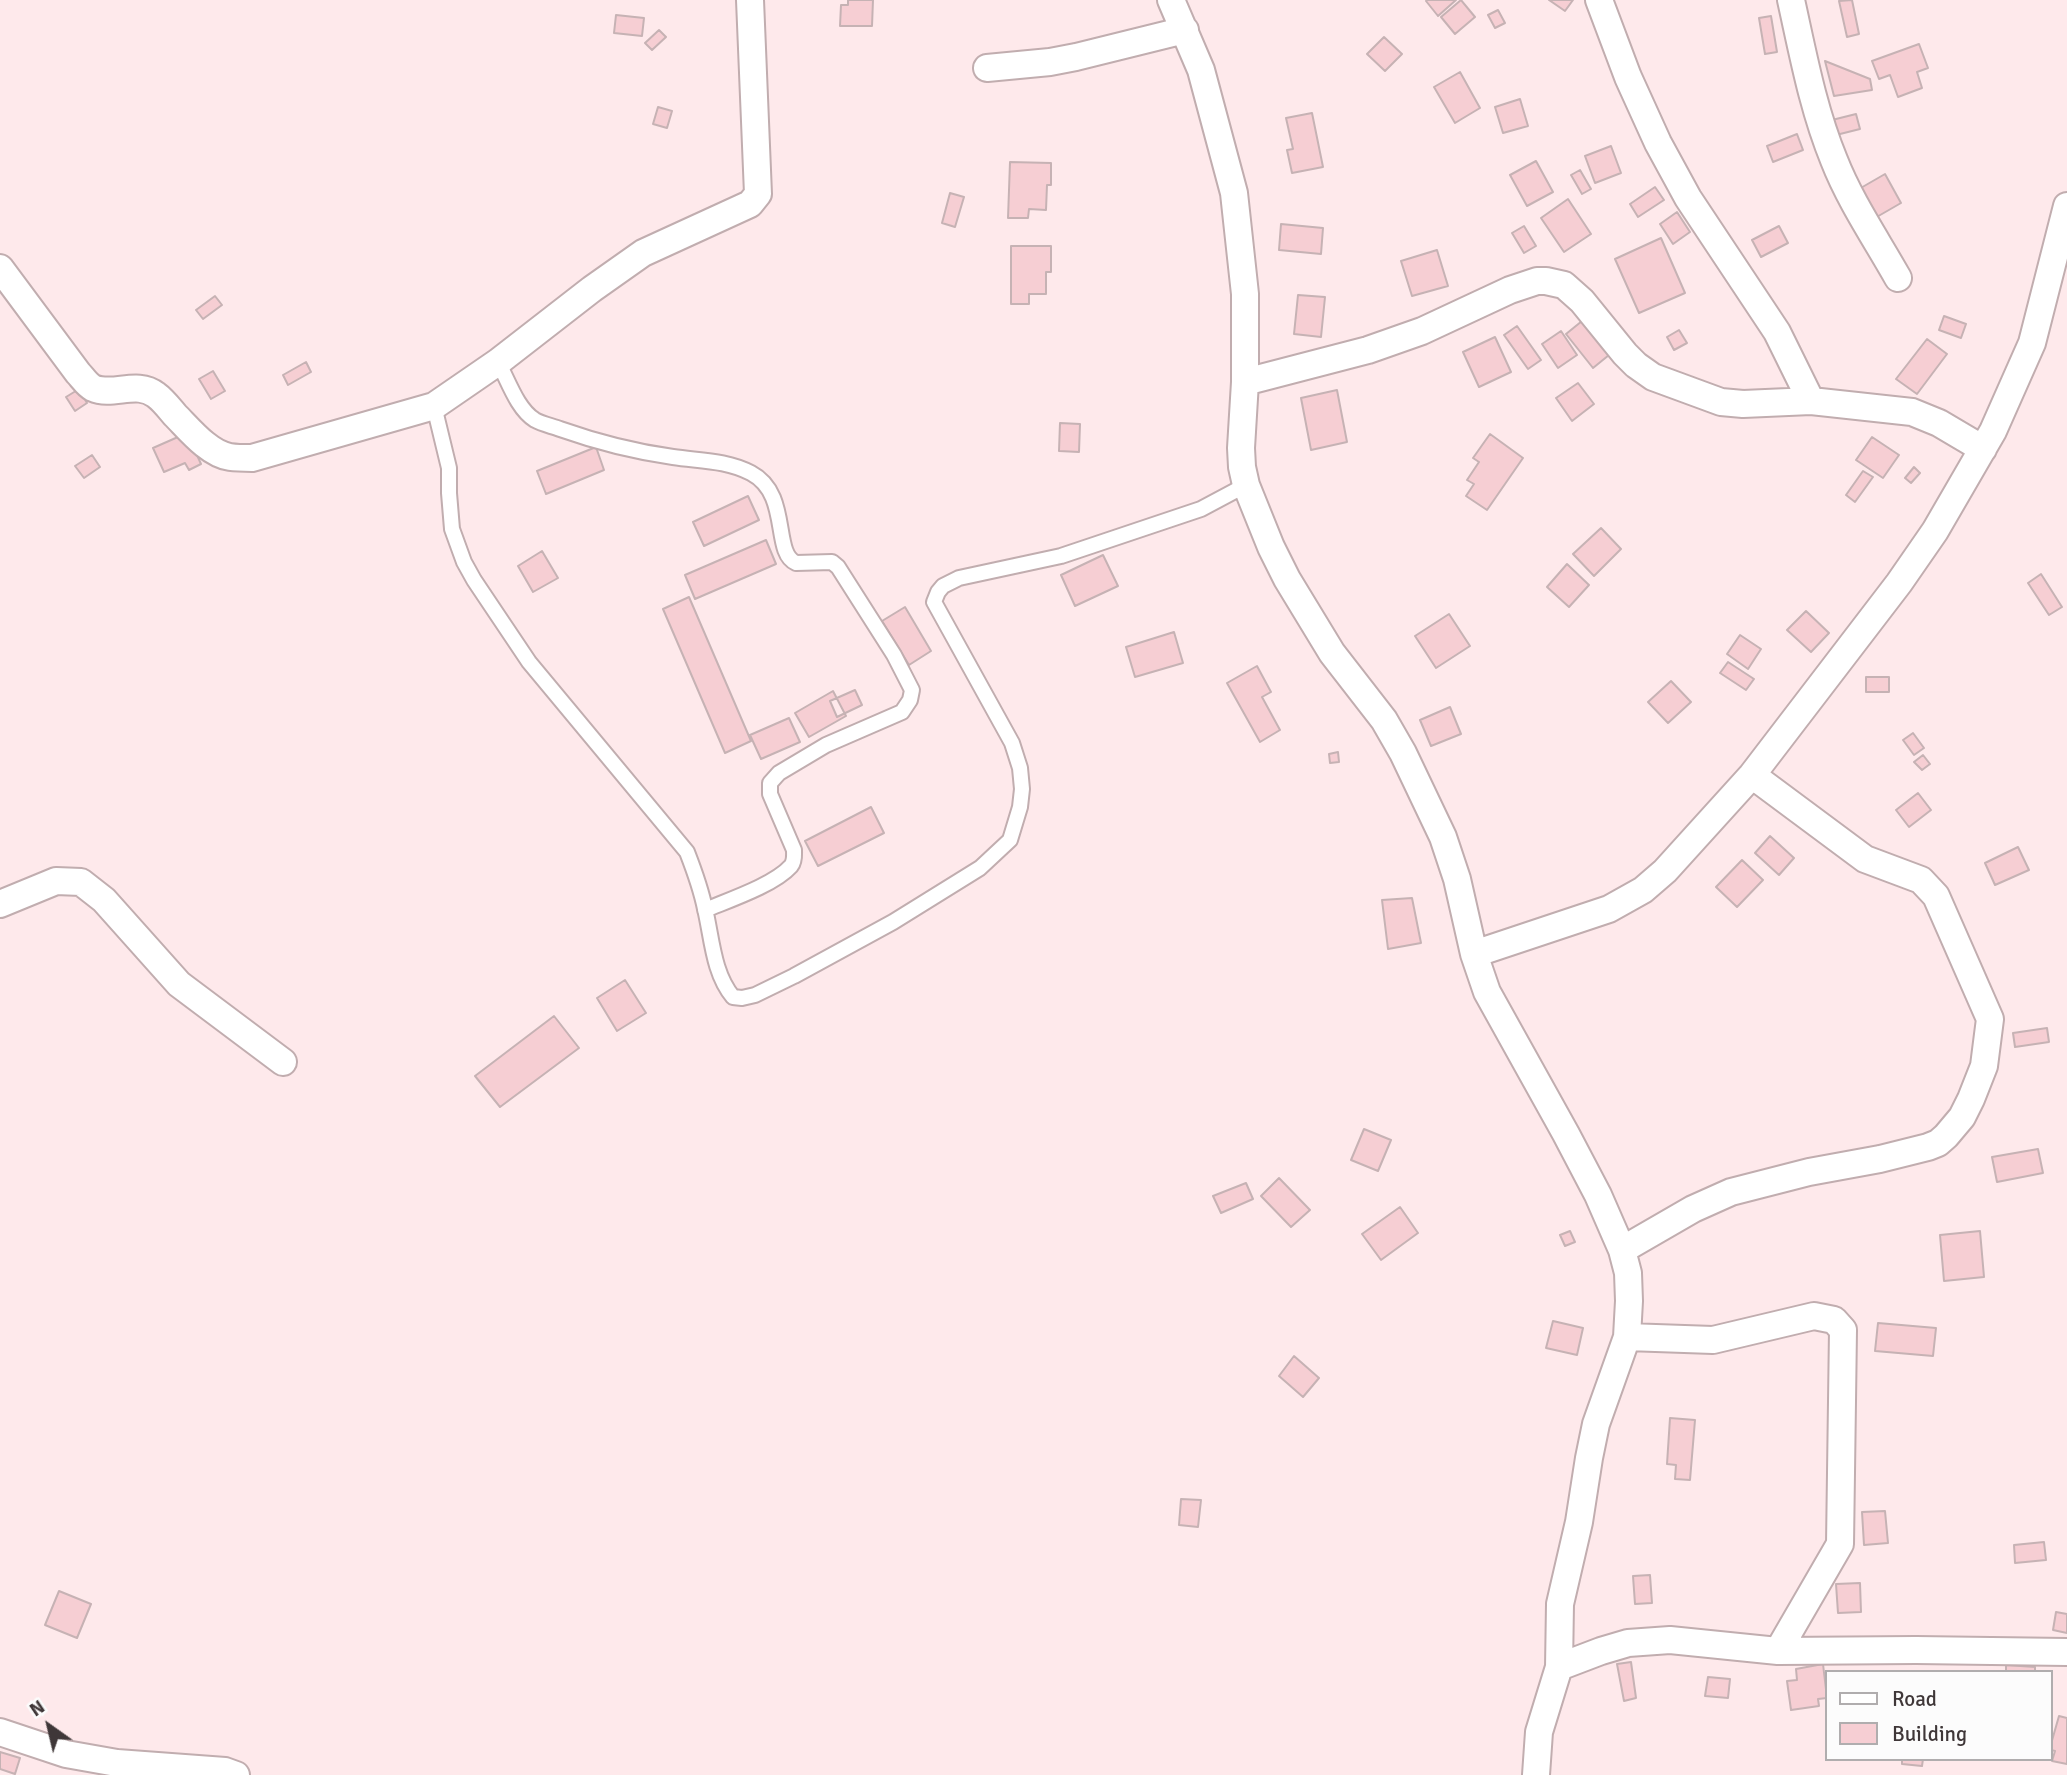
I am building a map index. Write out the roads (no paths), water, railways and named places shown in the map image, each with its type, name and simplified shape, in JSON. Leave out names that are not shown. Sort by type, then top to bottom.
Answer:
[{"type":"street","points":[[0,268],[91,387],[107,391],[137,388],[157,395],[196,435],[228,457],[252,458],[434,406],[498,362],[643,253],[725,217],[755,200],[758,194],[750,0]]},
{"type":"street","points":[[1171,0],[1201,70],[1234,192],[1245,294],[1245,382],[1241,448],[1246,485],[1271,548],[1287,579],[1332,653],[1384,720],[1403,753],[1443,837],[1457,879],[1474,954],[1487,992],[1585,1170],[1622,1250],[1628,1273],[1626,1336],[1596,1424],[1589,1458],[1579,1522],[1560,1604],[1559,1667],[1539,1732],[1536,1775]]},
{"type":"street","points":[[1599,0],[1628,76],[1658,143],[1688,198],[1777,332],[1811,401]]},
{"type":"street","points":[[1791,0],[1813,98],[1834,160],[1898,278]]},
{"type":"street","points":[[988,68],[1076,57],[1185,30]]},
{"type":"street","points":[[1474,954],[1609,909],[1643,890],[1665,871],[1752,775],[1899,583],[1935,531],[1983,449],[2011,395],[2032,343],[2067,206]]},
{"type":"street","points":[[1245,382],[1368,350],[1422,331],[1517,287],[1546,281],[1564,285],[1582,301],[1625,354],[1653,377],[1721,402],[1743,404],[1811,401],[1912,412],[1939,423],[1983,449]]},
{"type":"street","points":[[1622,1250],[1693,1209],[1731,1192],[1809,1172],[1880,1159],[1938,1143],[1962,1117],[1984,1066],[1990,1019],[1936,896],[1928,885],[1910,875],[1876,865],[1866,859],[1752,775]]},
{"type":"street","points":[[0,905],[56,881],[81,882],[104,900],[179,984],[284,1062]]},
{"type":"street","points":[[1626,1336],[1713,1340],[1814,1316],[1834,1320],[1843,1330],[1842,1536],[1829,1566],[1779,1651]]},
{"type":"street","points":[[1559,1667],[1628,1643],[1670,1640],[1779,1651],[2067,1652]]},
{"type":"street","points":[[0,1732],[66,1754],[117,1763],[225,1771],[236,1775]]},
{"type":"lane","points":[[498,362],[520,403],[534,419],[583,437],[652,453],[706,459],[753,474],[770,489],[777,507],[784,549],[788,557],[796,563],[832,562],[838,566],[894,655],[912,690],[910,700],[902,712],[826,745],[779,773],[770,783],[770,794],[794,850],[792,865],[749,892],[705,910]]},
{"type":"lane","points":[[434,406],[449,468],[453,529],[464,562],[529,662],[687,852],[697,877],[722,979],[733,997],[742,999],[794,976],[893,922],[980,868],[1010,840],[1020,807],[1020,768],[1012,743],[934,602],[937,592],[959,578],[1061,556],[1201,509],[1246,485]]}]
